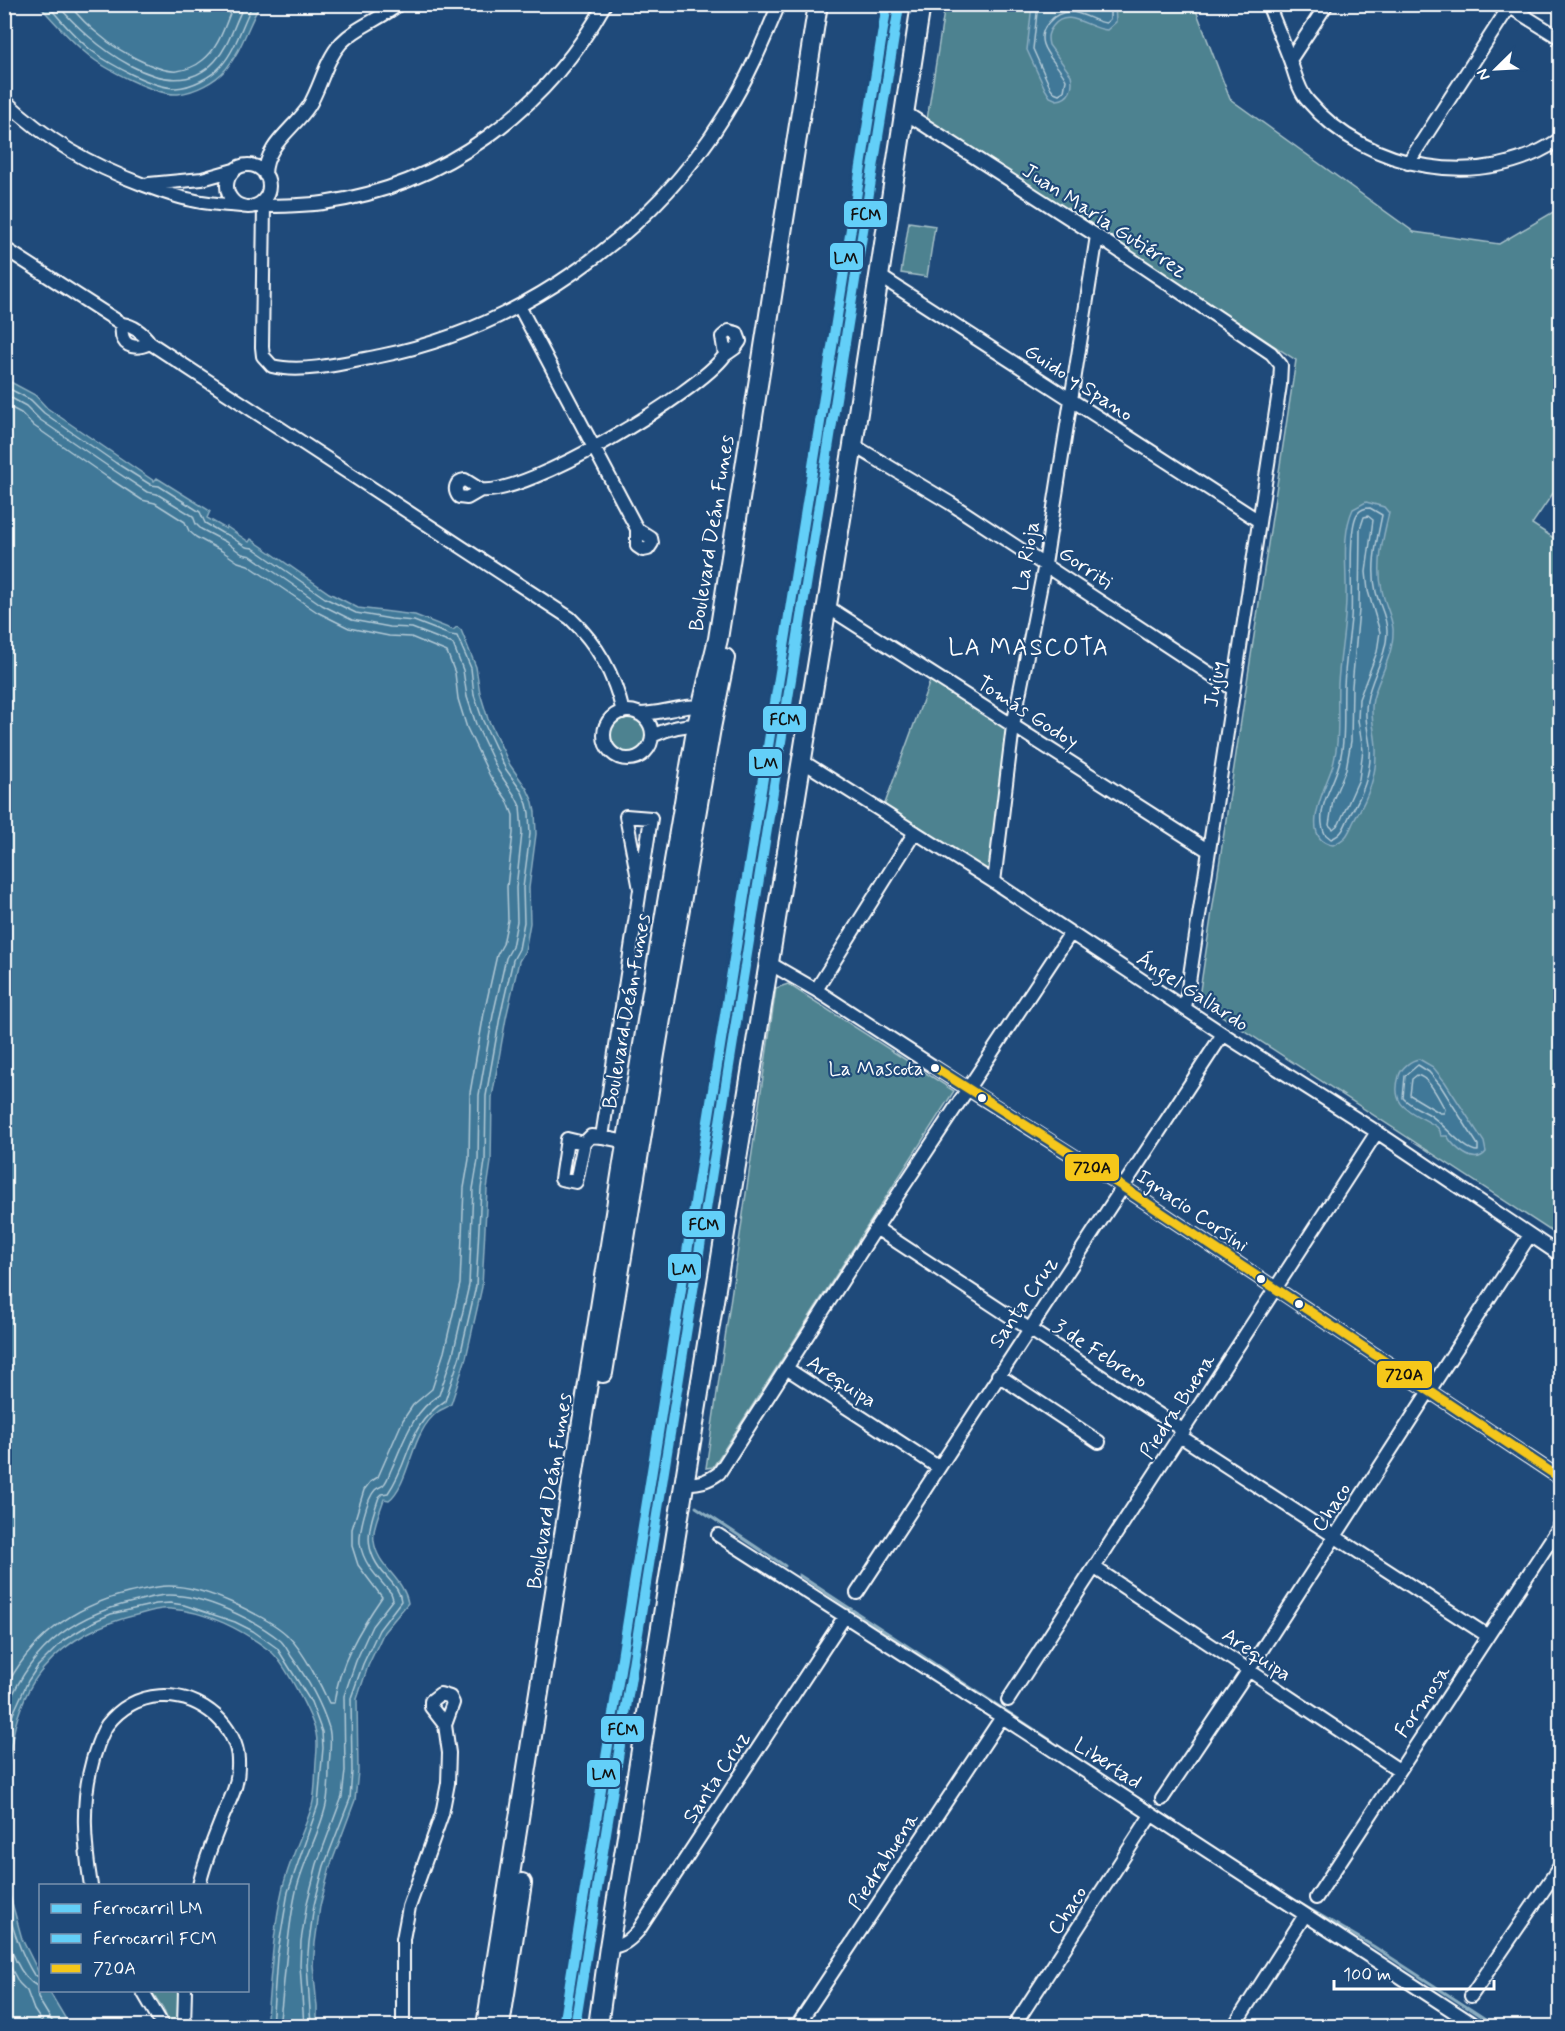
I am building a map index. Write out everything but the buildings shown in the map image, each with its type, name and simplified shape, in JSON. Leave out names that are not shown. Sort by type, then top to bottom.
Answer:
[{"type":"main road","name":"Boulevard Deán Funes","points":[[486,2026],[626,1142],[708,707],[818,4]]},
{"type":"main road","name":"Boulevard Deán Funes","points":[[708,707],[732,625],[830,4]]},
{"type":"main road","points":[[598,2026],[853,445],[921,4]]},
{"type":"main road","name":"Boulevard Deán Funes","points":[[500,2026],[704,726]]},
{"type":"street","points":[[273,148],[239,168],[227,181],[228,194],[237,204],[254,206],[265,198],[267,158],[309,105],[331,58],[340,45],[361,27],[399,4]]},
{"type":"street","points":[[4,100],[25,119],[81,158],[106,171],[190,200],[254,206],[322,203],[390,187],[447,162],[473,147],[521,112],[546,88],[571,57],[605,4]]},
{"type":"street","points":[[254,206],[263,356],[272,366],[287,369],[305,368],[395,353],[474,327],[519,306],[564,279],[636,222],[687,167],[724,117],[743,85],[779,4]]},
{"type":"street","points":[[1268,4],[1306,99],[1319,113],[1344,132],[1390,158],[1408,163],[1461,169],[1491,167],[1531,154],[1560,139]]},
{"type":"street","points":[[1290,60],[1327,4]]},
{"type":"street","points":[[1408,163],[1510,6],[1560,38]]},
{"type":"street","name":"Juan María Gutiérrez","points":[[904,112],[1097,236],[1271,353],[1281,365]]},
{"type":"street","points":[[141,184],[202,179],[239,168],[256,167],[267,180],[275,195],[292,205]]},
{"type":"street","name":"La Rioja","points":[[994,882],[1013,726],[1045,564],[1097,236]]},
{"type":"street","points":[[4,248],[122,324],[121,332],[126,343],[134,347],[150,343],[570,618],[598,650],[618,691],[623,712]]},
{"type":"street","name":"Guido y Spano","points":[[878,275],[1258,521]]},
{"type":"street","points":[[519,306],[637,529]]},
{"type":"street","points":[[481,490],[496,490],[508,486],[557,467],[595,448],[693,385],[725,355]]},
{"type":"street","name":"Jujuy","points":[[1185,1008],[1280,385],[1281,365]]},
{"type":"street","name":"Gorriti","points":[[853,445],[950,503],[1233,689]]},
{"type":"street","name":"Tomás Godoy","points":[[826,606],[1209,851]]},
{"type":"street","points":[[639,714],[648,723],[652,736],[646,751],[640,756],[624,759],[610,751],[604,736],[605,728],[615,715],[623,712],[639,714],[708,707]]},
{"type":"street","points":[[652,736],[669,729],[704,726]]},
{"type":"street","name":"Ángel Gallardo","points":[[802,761],[994,882],[1223,1034],[1377,1132],[1560,1255]]},
{"type":"street","points":[[602,1137],[651,818],[626,816],[640,889]]},
{"type":"street","points":[[816,990],[915,832]]},
{"type":"street","points":[[685,1483],[697,1484],[710,1480],[719,1473],[876,1228],[1070,934]]},
{"type":"street","name":"Ignacio Corsini","points":[[769,963],[816,990],[1123,1187],[1560,1478]]},
{"type":"street","name":"Santa Cruz","points":[[857,1593],[1223,1034]]},
{"type":"street","name":"Piedra Buena","points":[[1008,1700],[1377,1132]]},
{"type":"street","points":[[584,1143],[591,1136],[626,1142]]},
{"type":"street","name":"3 de Febrero","points":[[876,1228],[1488,1636]]},
{"type":"street","name":"Chaco","points":[[1162,1799],[1248,1671],[1530,1235]]},
{"type":"street","name":"Arequipa","points":[[786,1368],[938,1467]]},
{"type":"street","points":[[998,1376],[1099,1442]]},
{"type":"street","name":"Formosa","points":[[1317,1898],[1560,1526]]},
{"type":"street","name":"Libertad","points":[[718,1535],[1305,1915],[1461,2022],[1476,2026]]},
{"type":"street","name":"Arequipa","points":[[1095,1568],[1399,1770]]},
{"type":"street","name":"Santa Cruz","points":[[609,1947],[620,1946],[630,1941],[638,1931],[845,1616]]},
{"type":"street","points":[[91,1884],[85,1849],[84,1804],[89,1772],[98,1742],[107,1725],[122,1710],[137,1701],[155,1696],[174,1696],[194,1701],[223,1722],[232,1736],[238,1757],[235,1792],[212,1844],[200,1884]]},
{"type":"street","name":"Piedrabuena","points":[[797,2026],[1002,1717]]},
{"type":"street","points":[[403,2026],[403,1939],[411,1898],[442,1814],[449,1754],[446,1725]]},
{"type":"street","name":"Chaco","points":[[1014,2026],[1151,1815]]},
{"type":"street","points":[[1471,1996],[1560,1866]]},
{"type":"street","points":[[1234,2026],[1305,1915]]},
{"type":"street","points":[[143,1992],[162,2026]]},
{"type":"street","points":[[184,2026],[185,1992]]},
{"type":"green space","points":[[945,5],[1194,5],[1230,99],[1414,232],[1499,244],[1560,208],[1560,483],[1532,524],[1560,542],[1560,1237],[1202,1003],[1199,997],[1296,360],[927,120]]},
{"type":"green space","points":[[909,222],[935,226],[927,277],[901,273]]},
{"type":"green space","points":[[931,678],[1010,727],[990,875],[883,809]]},
{"type":"green space","points":[[629,714],[642,720],[648,733],[642,746],[629,752],[616,746],[610,733],[616,720]]},
{"type":"green space","points":[[788,984],[954,1091],[713,1467],[706,1468],[776,988]]},
{"type":"green space","points":[[152,1992],[180,1992],[179,2026],[170,2026],[163,2008]]},
{"type":"water","points":[[39,5],[260,5],[226,69],[204,86],[178,94],[157,91],[144,86],[95,60],[80,48]]},
{"type":"water","points":[[1032,5],[1115,5],[1116,22],[1107,30],[1079,20],[1065,18],[1050,30],[1049,45],[1072,79],[1070,92],[1061,99],[1050,97],[1027,50]]},
{"type":"water","points":[[5,379],[35,395],[47,408],[154,481],[157,478],[210,511],[207,518],[226,529],[227,527],[249,542],[251,539],[329,593],[358,608],[415,615],[453,630],[457,627],[461,630],[476,667],[480,693],[488,719],[510,765],[527,789],[535,812],[536,834],[529,888],[530,923],[525,951],[519,961],[506,1018],[492,1097],[491,1162],[487,1189],[482,1287],[466,1358],[451,1404],[436,1413],[425,1427],[417,1440],[404,1478],[395,1494],[389,1500],[384,1499],[375,1525],[376,1550],[406,1594],[408,1603],[384,1632],[368,1666],[357,1699],[358,1771],[355,1800],[330,1867],[320,1906],[315,1943],[313,1965],[317,2026],[266,2026],[274,1942],[282,1891],[312,1806],[317,1743],[309,1714],[297,1689],[276,1657],[259,1643],[211,1618],[197,1613],[167,1609],[159,1609],[112,1622],[75,1640],[43,1669],[24,1700],[17,1718],[9,1755],[5,1811]]},
{"type":"water","points":[[1366,502],[1384,507],[1389,513],[1380,561],[1380,580],[1392,624],[1393,639],[1372,705],[1376,759],[1371,786],[1347,834],[1333,845],[1322,841],[1317,833],[1317,810],[1333,765],[1337,743],[1338,683],[1346,607],[1347,530],[1353,509]]},
{"type":"water","points":[[1419,1059],[1433,1067],[1445,1082],[1484,1142],[1486,1152],[1481,1156],[1465,1154],[1447,1136],[1441,1136],[1437,1127],[1406,1109],[1401,1103],[1397,1087],[1400,1073],[1407,1065]]},
{"type":"water","points":[[4,1838],[9,1892],[22,1939],[39,1973],[39,1992],[50,1992],[70,2026],[5,2026]]},
{"type":"waterway","points":[[579,2026],[905,4]]},
{"type":"waterway","points":[[696,1507],[785,1566]]},
{"type":"waterway","points":[[799,1575],[1052,1741]]},
{"type":"waterway","points":[[1067,1751],[1072,1754]]},
{"type":"waterway","points":[[1086,1764],[1289,1897],[1373,1946],[1496,2026]]},
{"type":"rail line","name":"LM","points":[[563,2026],[887,4]]},
{"type":"rail line","name":"FCM","points":[[575,2026],[899,6]]},
{"type":"transit line","name":"720A","points":[[934,1067],[1123,1187],[1560,1478]]},
{"type":"place","name":"La Mascota","points":[[935,1068]]},
{"type":"district","name":"LA MASCOTA","points":[[1029,647]]}]
